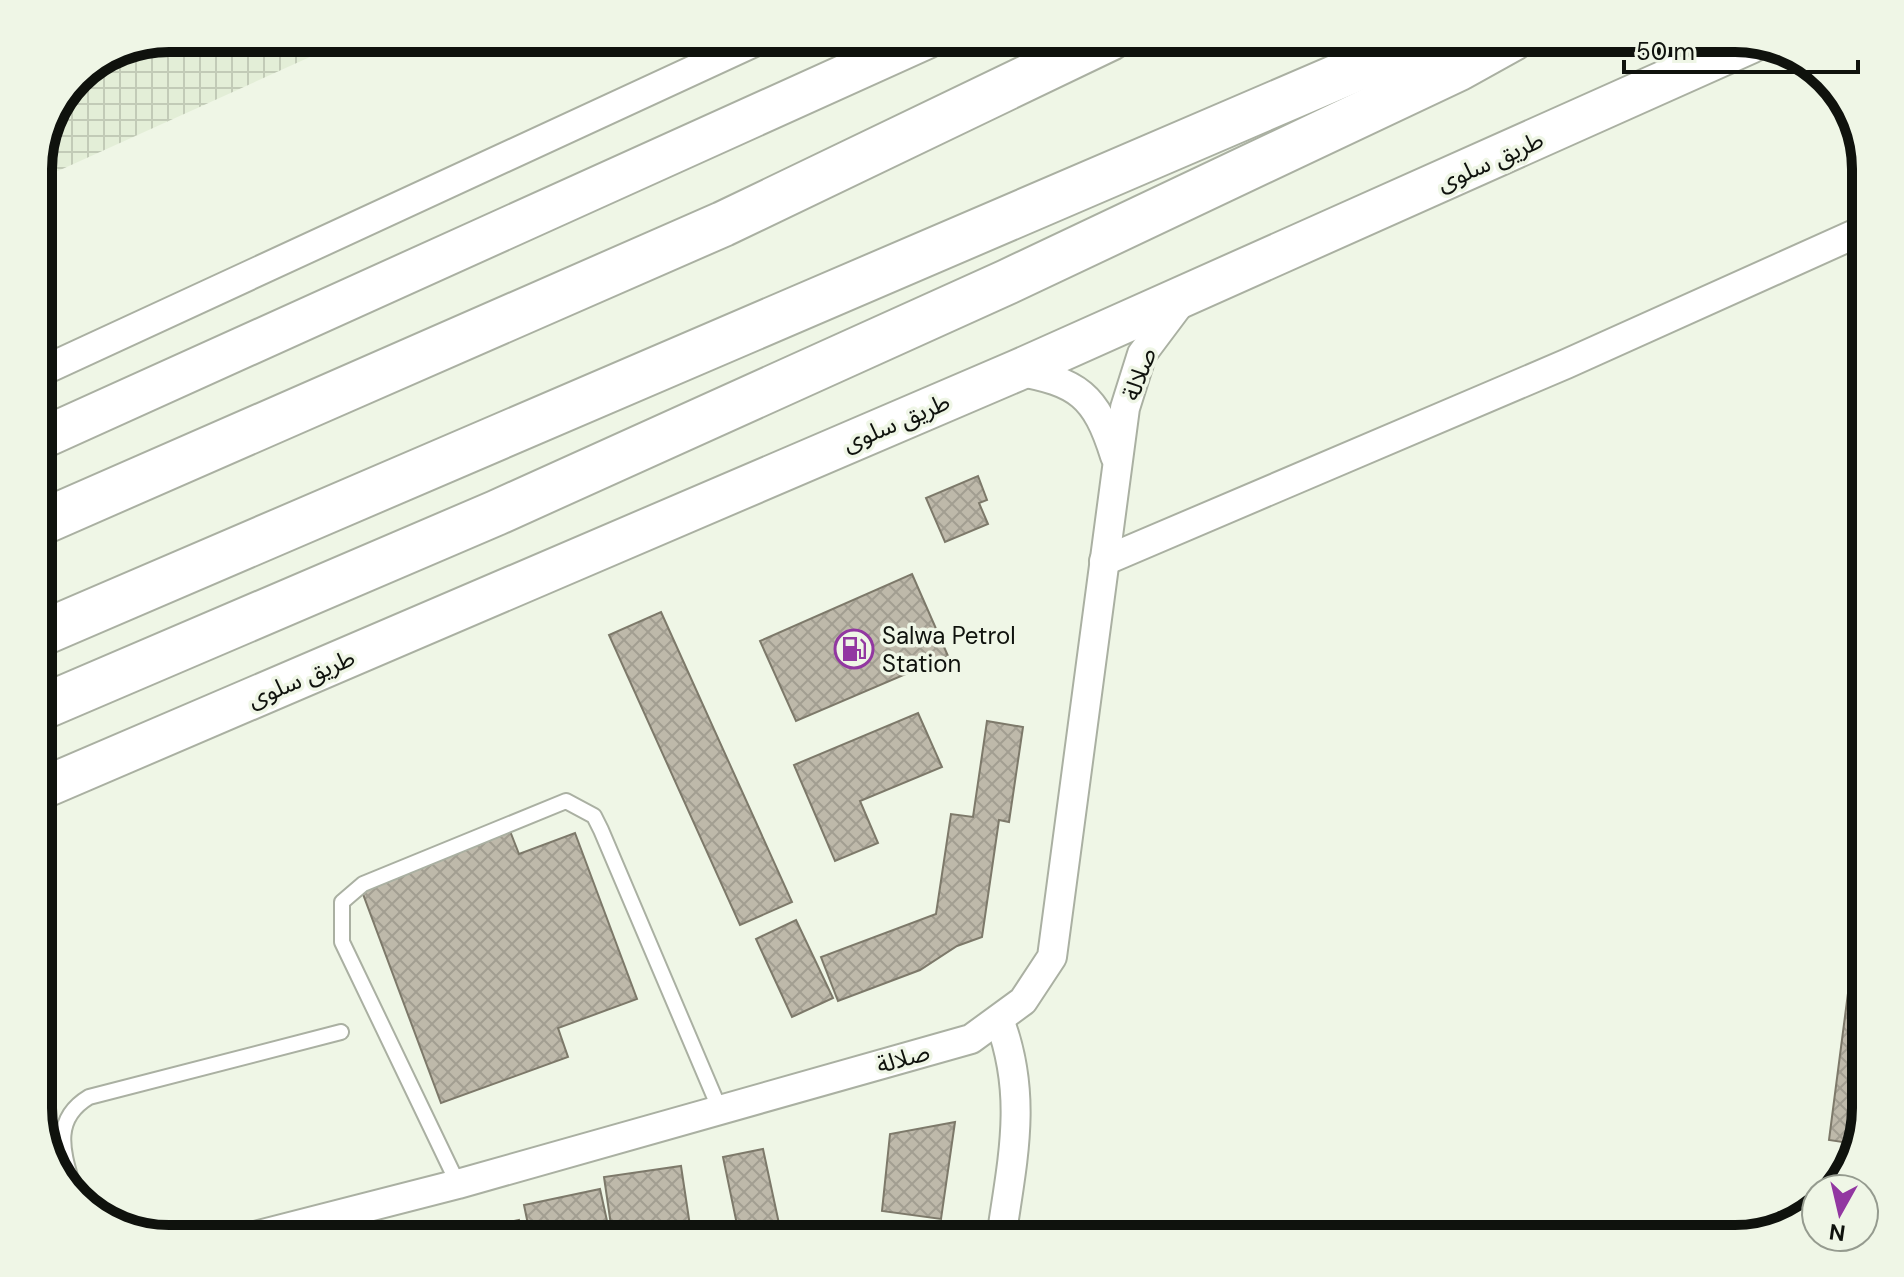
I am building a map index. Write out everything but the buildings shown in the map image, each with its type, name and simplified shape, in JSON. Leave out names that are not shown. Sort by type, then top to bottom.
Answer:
[{"type":"highway","points":[[52,518],[723,224],[1081,52]]},
{"type":"highway","points":[[52,629],[1395,52]]},
{"type":"highway","points":[[52,703],[496,513],[1007,282],[1488,52]]},
{"type":"main road","points":[[52,434],[896,52]]},
{"type":"main road","name":"طريق سلوى","points":[[52,784],[1016,371],[1730,52]]},
{"type":"street","points":[[52,367],[733,52]]},
{"type":"street","points":[[1104,561],[1566,364],[1852,235]]},
{"type":"street","name":"صلالة","points":[[298,1225],[458,1184],[971,1039],[1000,1022],[1023,1001],[1052,957],[1128,395],[1142,354],[1187,296]]},
{"type":"street","name":"صلالة","points":[[1016,371],[1072,386],[1094,404],[1105,424],[1118,464]]},
{"type":"street","points":[[1000,1022],[1009,1048],[1018,1103],[1003,1225]]},
{"type":"lane","points":[[458,1184],[342,942],[342,902],[363,884],[566,801],[594,816],[601,830],[720,1110]]},
{"type":"lane","points":[[69,1168],[62,1134],[70,1112],[89,1097],[341,1032]]},
{"type":"shaded area","points":[[169,52],[321,52],[52,174],[56,139],[64,117],[76,98],[92,81],[132,58]]},
{"type":"place","name":"Salwa Petrol Station","points":[[854,649]]}]
